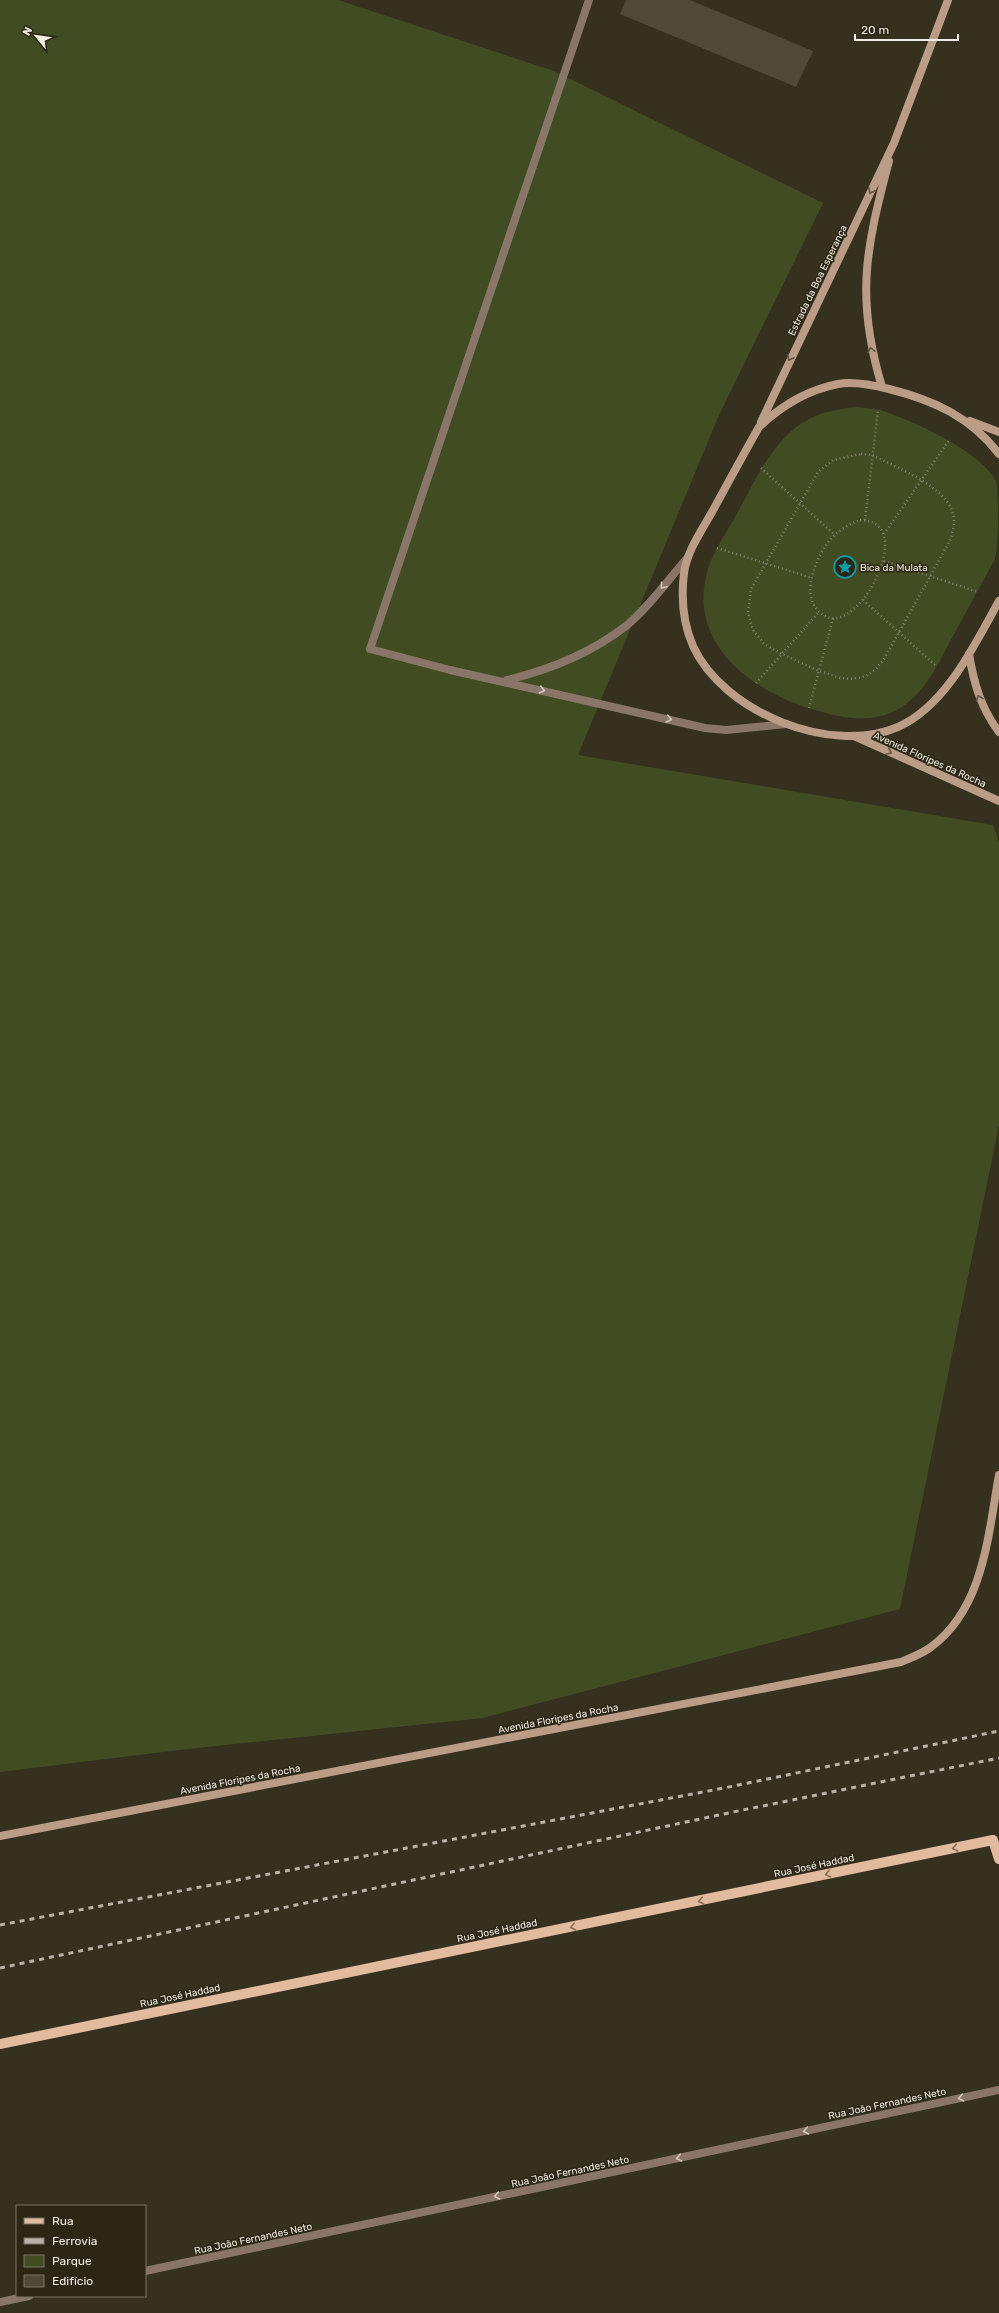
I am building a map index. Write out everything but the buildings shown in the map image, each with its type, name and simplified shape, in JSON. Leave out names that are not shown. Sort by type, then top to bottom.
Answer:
[{"type":"main road","name":"Estrada da Boa Esperança","points":[[854,736],[838,736],[786,724],[757,710],[718,680],[704,665],[693,646],[687,627],[684,607],[684,571],[688,557],[759,427],[894,143],[948,0]]},
{"type":"main road","name":"Estrada da Boa Esperança","points":[[882,387],[869,341],[865,302],[866,269],[873,222],[894,143]]},
{"type":"main road","points":[[759,427],[789,403],[822,388],[840,383],[851,383],[882,387],[919,397],[964,419],[999,432]]},
{"type":"main road","points":[[964,419],[999,454]]},
{"type":"main road","points":[[854,736],[877,734],[898,727],[927,707],[952,680],[969,654],[999,601]]},
{"type":"main road","points":[[988,621],[999,610]]},
{"type":"main road","points":[[969,654],[978,695],[987,716],[999,732]]},
{"type":"main road","name":"Avenida Floripes da Rocha","points":[[854,736],[999,801]]},
{"type":"main road","name":"Avenida Floripes da Rocha","points":[[0,1836],[901,1662],[930,1648],[948,1631],[972,1594],[983,1561],[999,1475]]},
{"type":"main road","points":[[996,1840],[999,1859]]},
{"type":"main road","name":"Rua José Haddad","points":[[0,2044],[996,1840]]},
{"type":"street","points":[[588,0],[370,648],[450,670],[504,681],[705,728],[726,730],[786,724]]},
{"type":"street","points":[[504,681],[536,673],[565,662],[627,625],[645,607],[688,557]]},
{"type":"street","name":"Rua João Fernandes Neto","points":[[146,2271],[999,2090]]},
{"type":"street","points":[[0,2302],[24,2297]]},
{"type":"path","points":[[864,520],[882,387]]},
{"type":"path","points":[[884,534],[920,480],[964,419]]},
{"type":"path","points":[[745,453],[835,535]]},
{"type":"path","points":[[872,455],[935,489],[945,498],[952,510],[954,521],[950,539],[884,659],[876,669],[866,676],[853,680],[819,671],[764,644],[753,630],[748,613],[751,589],[818,472],[833,460],[850,456],[872,455]]},
{"type":"path","points":[[864,520],[878,525],[884,534],[886,540],[884,561],[863,600],[851,611],[838,618],[829,618],[819,612],[813,604],[810,592],[812,578],[817,562],[827,544],[835,535],[848,524],[864,520]]},
{"type":"path","points":[[696,542],[766,562],[812,578]]},
{"type":"path","points":[[884,561],[985,595]]},
{"type":"path","points":[[863,600],[952,680]]},
{"type":"path","points":[[742,699],[819,612]]},
{"type":"path","points":[[803,729],[833,618]]},
{"type":"green space","points":[[0,0],[338,0],[554,71],[823,203],[719,415],[578,755],[993,825],[999,842],[999,1125],[900,1609],[482,1718],[188,1749],[0,1772]]},
{"type":"green space","points":[[856,407],[877,409],[893,414],[944,438],[961,448],[988,470],[996,481],[998,508],[998,531],[995,559],[933,673],[921,690],[906,704],[886,715],[864,718],[841,717],[795,703],[771,692],[750,679],[731,662],[716,643],[707,621],[704,596],[708,569],[714,554],[752,484],[777,446],[799,425],[811,418],[827,412]]},
{"type":"railway","points":[[0,1925],[724,1788],[999,1731]]},
{"type":"railway","points":[[0,1968],[733,1812],[999,1758]]},
{"type":"place","name":"Bica da Mulata","points":[[845,567]]}]
